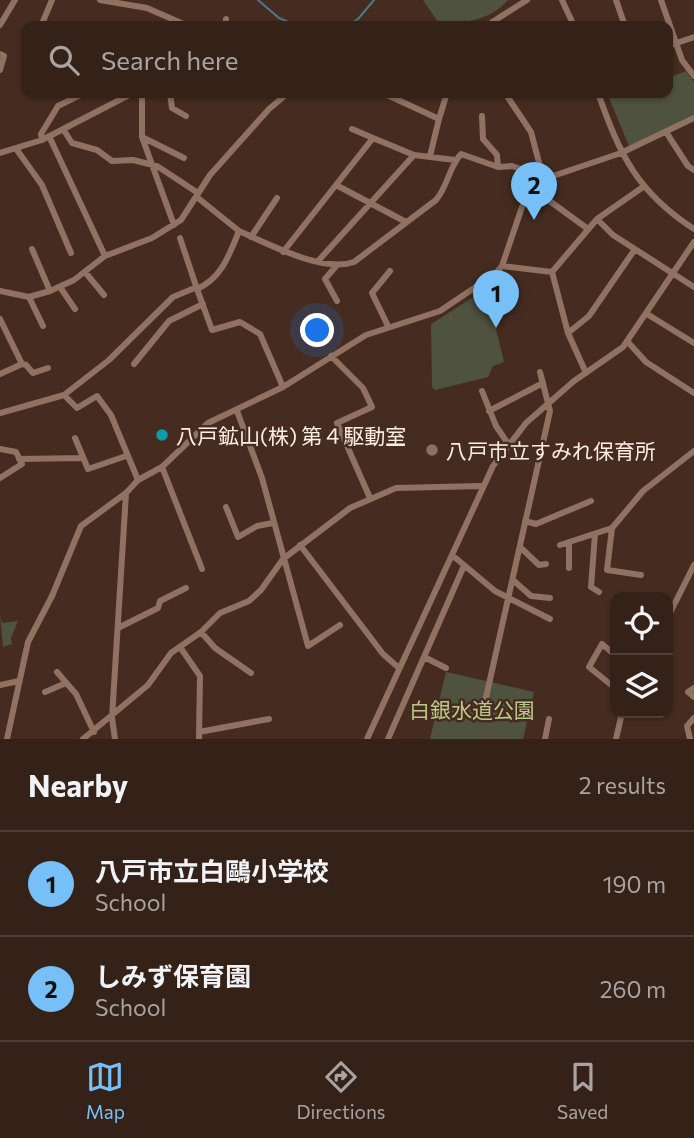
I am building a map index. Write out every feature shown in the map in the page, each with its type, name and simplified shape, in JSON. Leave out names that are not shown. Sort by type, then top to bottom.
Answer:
[{"type":"street","points":[[0,25],[15,0]]},
{"type":"street","points":[[43,21],[52,0]]},
{"type":"street","points":[[100,0],[147,8],[177,21]]},
{"type":"street","points":[[494,21],[527,0]]},
{"type":"street","points":[[562,0],[572,21]]},
{"type":"street","points":[[616,0],[623,21]]},
{"type":"street","points":[[661,0],[666,21]]},
{"type":"street","points":[[673,45],[694,37]]},
{"type":"street","points":[[673,47],[694,76]]},
{"type":"street","points":[[0,54],[4,56],[0,70]]},
{"type":"street","points":[[74,98],[58,106],[41,134],[46,138],[105,256]]},
{"type":"street","points":[[0,153],[17,150],[46,138],[123,98]]},
{"type":"street","points":[[142,98],[142,137],[174,225]]},
{"type":"street","points":[[171,98],[172,107],[186,116]]},
{"type":"street","points":[[0,291],[29,297],[50,291],[85,272],[105,256],[152,238],[174,225],[245,135],[283,98]]},
{"type":"street","points":[[394,98],[439,119]]},
{"type":"street","points":[[430,156],[445,98]]},
{"type":"street","points":[[7,739],[28,642],[52,596],[81,526],[138,480],[162,467],[208,423],[283,387],[331,356],[388,326],[440,311],[502,266],[516,218],[545,176],[531,132],[508,98]]},
{"type":"street","points":[[600,98],[621,153],[643,187],[659,204],[694,229]]},
{"type":"street","points":[[482,116],[482,139],[497,155],[498,167]]},
{"type":"street","points":[[63,129],[72,143],[97,150],[112,161],[133,160],[144,166],[153,165],[198,195],[239,231],[251,237],[283,252],[337,265],[354,262],[445,190],[455,160],[461,154],[498,167],[512,166],[545,176],[621,153],[694,118]]},
{"type":"street","points":[[352,129],[414,155],[455,160]]},
{"type":"street","points":[[666,132],[688,166],[694,170]]},
{"type":"street","points":[[142,137],[184,158]]},
{"type":"street","points":[[283,252],[373,138]]},
{"type":"street","points":[[17,150],[42,185],[71,253]]},
{"type":"street","points":[[319,261],[414,155]]},
{"type":"street","points":[[336,186],[406,222]]},
{"type":"street","points":[[551,272],[597,219],[643,187]]},
{"type":"street","points":[[536,191],[588,229]]},
{"type":"street","points":[[251,237],[277,198]]},
{"type":"street","points":[[597,219],[613,235],[694,287]]},
{"type":"street","points":[[0,413],[64,395],[109,360],[173,297],[206,285],[225,267],[239,231]]},
{"type":"street","points":[[180,239],[212,330],[240,322],[260,334],[283,387]]},
{"type":"street","points":[[368,739],[399,668],[418,633],[481,486],[526,423],[627,341],[694,242]]},
{"type":"street","points":[[32,249],[50,291]]},
{"type":"street","points":[[568,332],[589,316],[635,249]]},
{"type":"street","points":[[337,265],[325,279],[337,301]]},
{"type":"street","points":[[502,266],[551,272]]},
{"type":"street","points":[[388,326],[372,293],[390,271]]},
{"type":"street","points":[[85,272],[104,295]]},
{"type":"street","points":[[551,272],[568,332],[586,373]]},
{"type":"street","points":[[60,287],[75,309]]},
{"type":"street","points":[[29,297],[43,326]]},
{"type":"street","points":[[134,364],[169,321],[203,304]]},
{"type":"street","points":[[646,314],[694,343]]},
{"type":"street","points":[[0,319],[22,364],[33,373],[48,368]]},
{"type":"street","points":[[627,341],[646,362],[694,393]]},
{"type":"street","points":[[331,356],[363,388],[372,407],[337,423],[370,498]]},
{"type":"street","points":[[0,374],[22,364]]},
{"type":"street","points":[[485,702],[550,405],[540,372]]},
{"type":"street","points":[[489,411],[543,383]]},
{"type":"street","points":[[482,391],[489,411],[509,445]]},
{"type":"street","points":[[64,395],[77,408],[97,396],[111,415],[138,480]]},
{"type":"street","points":[[237,411],[262,478],[308,646],[340,625]]},
{"type":"street","points":[[75,438],[85,467],[90,469],[126,456]]},
{"type":"street","points":[[0,449],[16,452],[22,464],[0,478]]},
{"type":"street","points":[[560,545],[612,528],[643,491],[694,451]]},
{"type":"street","points":[[19,459],[82,458]]},
{"type":"street","points":[[162,467],[202,569]]},
{"type":"street","points":[[83,739],[112,718],[148,685],[171,653],[201,632],[220,613],[249,601],[261,590],[283,559],[350,508],[370,498],[406,487],[481,486]]},
{"type":"street","points":[[115,739],[112,718],[125,493]]},
{"type":"street","points":[[526,522],[536,524],[591,501]]},
{"type":"street","points":[[226,507],[235,536],[238,537],[257,526],[273,523]]},
{"type":"street","points":[[612,528],[607,570],[642,575]]},
{"type":"street","points":[[596,534],[591,587],[599,592]]},
{"type":"street","points":[[569,542],[569,568]]},
{"type":"street","points":[[300,545],[383,654],[399,668]]},
{"type":"street","points":[[520,547],[539,565],[546,564]]},
{"type":"street","points":[[452,555],[463,568],[508,598],[550,619]]},
{"type":"street","points":[[673,600],[694,565]]},
{"type":"street","points":[[388,739],[463,568]]},
{"type":"street","points":[[513,580],[531,596],[551,598]]},
{"type":"street","points":[[118,628],[158,608],[160,600],[186,588]]},
{"type":"street","points":[[201,632],[215,648],[251,673]]},
{"type":"street","points":[[610,651],[602,644],[589,667],[610,684]]},
{"type":"street","points":[[180,647],[200,676],[199,736],[269,719]]},
{"type":"street","points":[[424,657],[446,668]]},
{"type":"street","points":[[57,672],[76,694],[94,732]]},
{"type":"street","points":[[0,685],[19,681]]},
{"type":"street","points":[[45,692],[66,683]]},
{"type":"street","points":[[694,688],[688,692],[694,696]]},
{"type":"street","points":[[616,739],[621,718]]},
{"type":"street","points":[[690,739],[687,726],[694,718]]},
{"type":"street","points":[[545,739],[549,719]]},
{"type":"green space","points":[[423,0],[508,0],[486,16],[468,21],[437,21]]},
{"type":"green space","points":[[686,71],[694,82],[694,116],[629,146],[609,98],[673,98],[673,76]]},
{"type":"green space","points":[[483,291],[487,292],[504,362],[493,366],[488,377],[435,390],[432,387],[431,324]]},
{"type":"green space","points":[[0,614],[2,623],[18,621],[11,638],[12,644],[3,647]]},
{"type":"green space","name":"白銀水道公園","points":[[446,672],[534,692],[523,739],[430,739]]},
{"type":"waterway","points":[[258,0],[286,21]]},
{"type":"waterway","points":[[355,21],[374,0]]},
{"type":"place","name":"しみず保育園","points":[[534,220]]},
{"type":"place","name":"八戸市立白鷗小学校","points":[[496,328]]},
{"type":"place","name":"八戸鉱山(株) 第４駆動室","points":[[162,435]]},
{"type":"place","name":"八戸市立すみれ保育所","points":[[432,450]]}]
